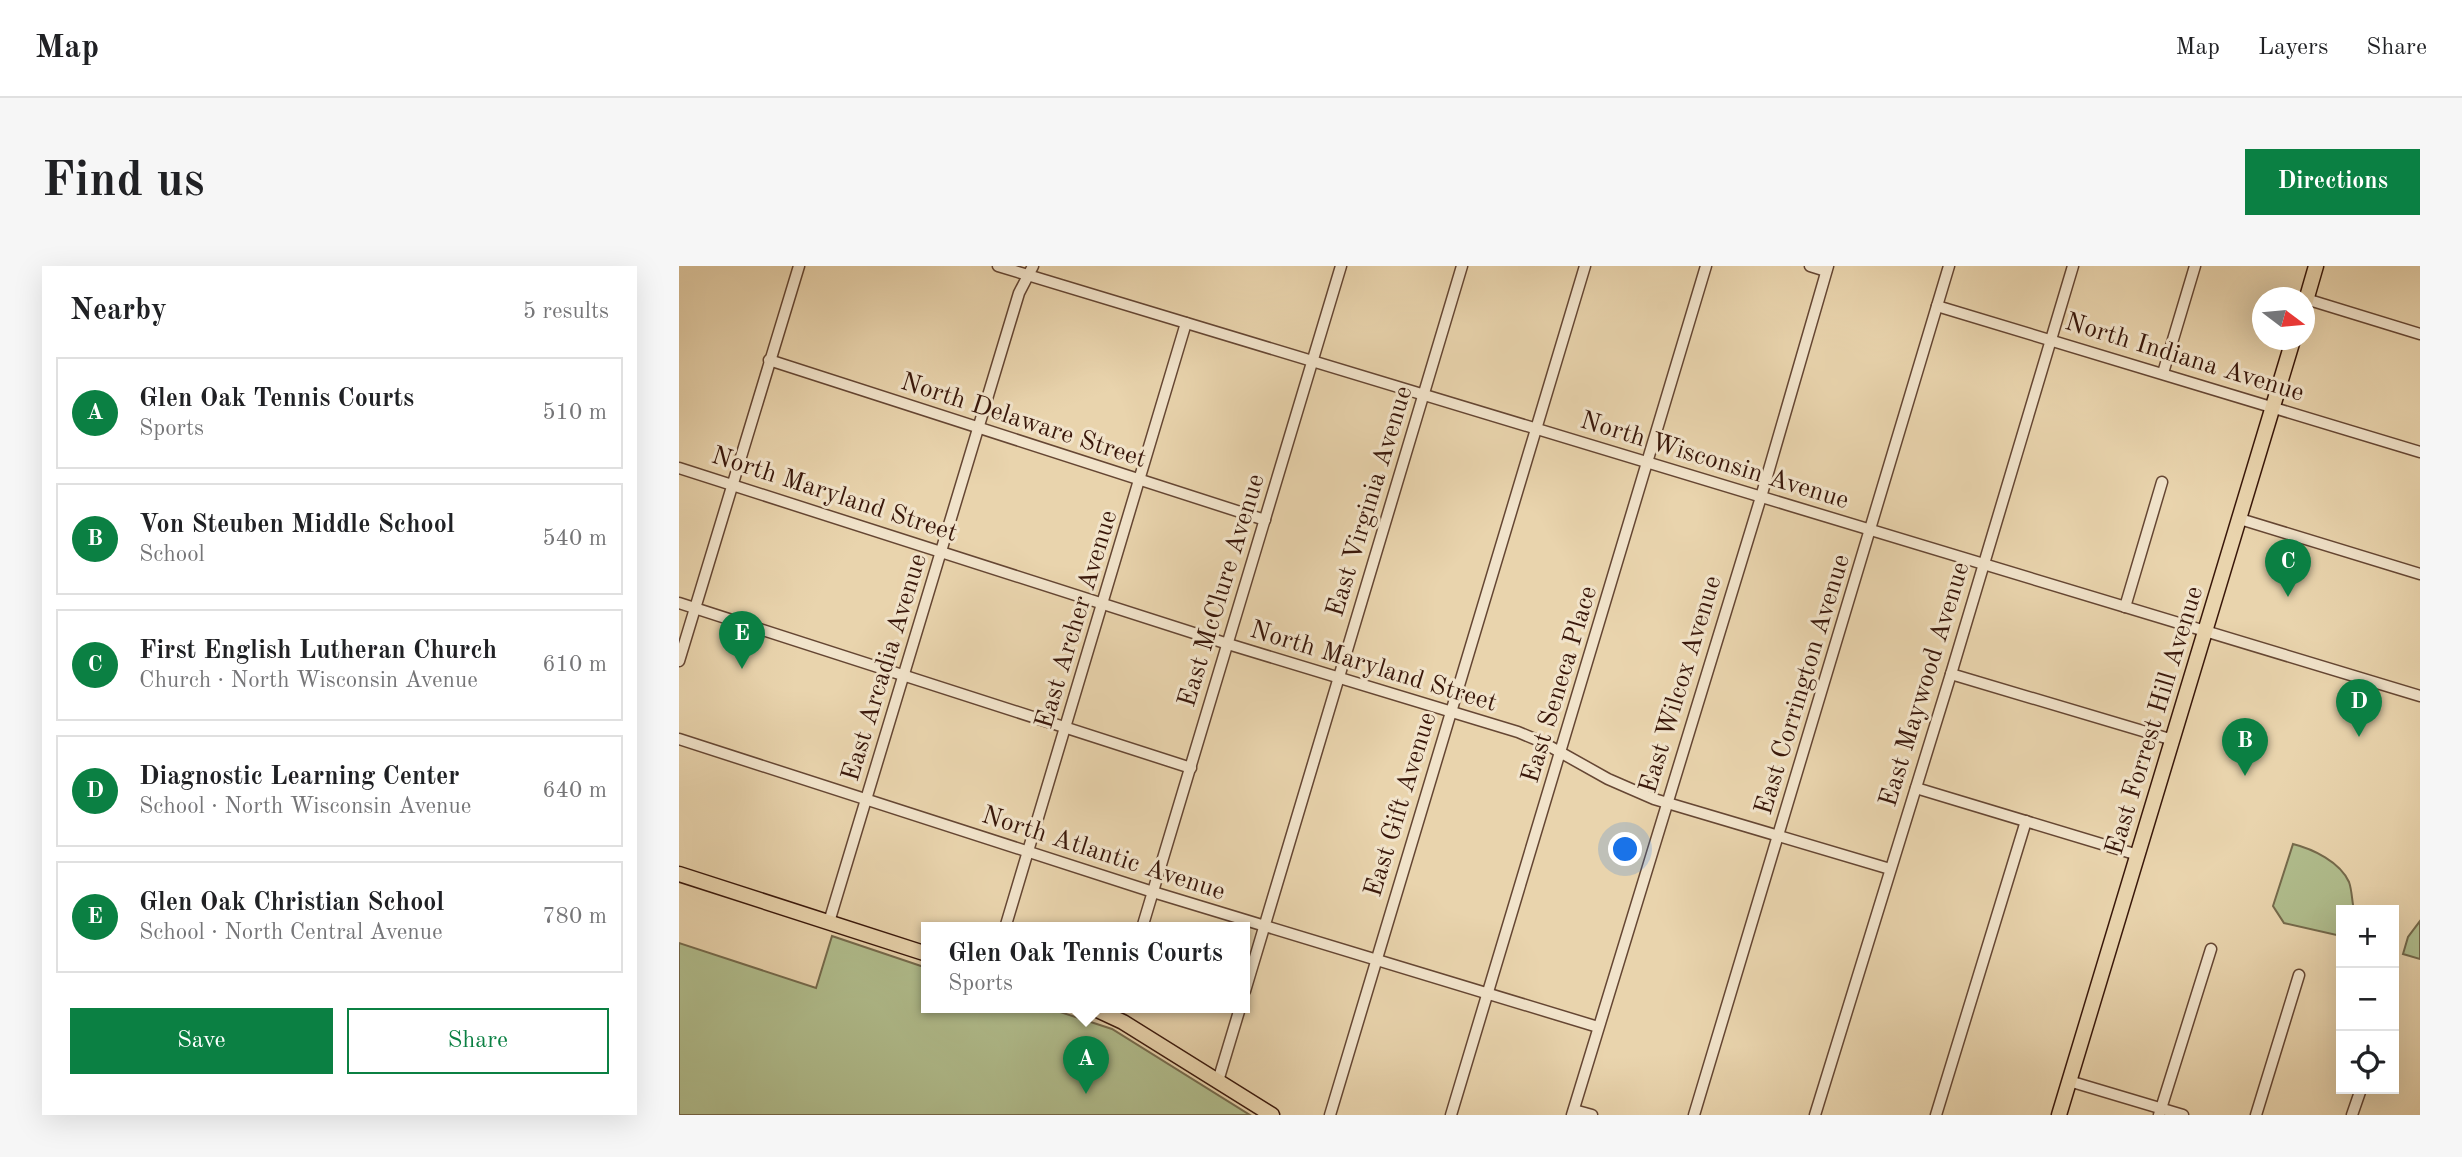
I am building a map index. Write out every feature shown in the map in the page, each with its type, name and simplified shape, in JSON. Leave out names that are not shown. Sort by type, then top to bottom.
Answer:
[{"type":"main road","points":[[2310,287],[2316,266]]},
{"type":"main road","name":"East Forrest Hill Avenue","points":[[2059,1115],[2290,350]]},
{"type":"main road","points":[[679,874],[921,952]]},
{"type":"main road","points":[[1116,1013],[1272,1115]]},
{"type":"street","points":[[679,661],[799,266]]},
{"type":"street","name":"North Wisconsin Avenue","points":[[998,266],[1030,271],[1187,323],[2420,696]]},
{"type":"street","name":"East McClure Avenue","points":[[1144,922],[1341,266]]},
{"type":"street","name":"East Virginia Avenue","points":[[1250,975],[1462,266]]},
{"type":"street","name":"East Gift Avenue","points":[[1330,1115],[1585,266]]},
{"type":"street","name":"East Seneca Place","points":[[1451,1115],[1706,266]]},
{"type":"street","points":[[1810,266],[1827,268]]},
{"type":"street","name":"East Corrington Avenue","points":[[1694,1115],[1949,266]]},
{"type":"street","name":"East Maywood Avenue","points":[[1815,1115],[2073,266]]},
{"type":"street","points":[[2163,373],[2195,266]]},
{"type":"street","name":"East Wilcox Avenue","points":[[1573,1112],[1761,497],[1827,268]]},
{"type":"street","name":"East Arcadia Avenue","points":[[829,922],[1020,290],[1030,271]]},
{"type":"street","points":[[2315,305],[2420,334]]},
{"type":"street","name":"North Indiana Avenue","points":[[1937,306],[2051,338],[2420,452]]},
{"type":"street","name":"East Archer Avenue","points":[[1007,922],[1187,323]]},
{"type":"street","name":"North Delaware Street","points":[[769,360],[1265,520]]},
{"type":"street","name":"North Maryland Street","points":[[679,468],[733,483],[1228,644],[1525,734],[1615,783],[1667,803],[1890,869]]},
{"type":"street","points":[[2125,607],[2162,482]]},
{"type":"street","points":[[2240,519],[2420,574]]},
{"type":"street","points":[[679,603],[1191,768]]},
{"type":"street","points":[[1951,674],[2173,740]]},
{"type":"street","name":"North Atlantic Avenue","points":[[679,739],[1153,892],[1598,1027]]},
{"type":"street","points":[[1916,788],[2138,855]]},
{"type":"street","points":[[1936,1115],[2026,821]]},
{"type":"street","points":[[2160,1112],[2211,949]]},
{"type":"street","points":[[2256,1115],[2299,975]]},
{"type":"street","points":[[1218,1081],[1238,1013]]},
{"type":"street","points":[[2069,1081],[2160,1112],[2183,1115]]},
{"type":"street","points":[[2352,1115],[2359,1094]]},
{"type":"street","points":[[1573,1112],[1592,1115]]},
{"type":"green space","points":[[2293,844],[2325,857],[2339,868],[2349,882],[2353,905],[2336,905],[2336,935],[2284,923],[2273,906]]},
{"type":"green space","points":[[2420,921],[2420,959],[2403,954],[2408,937]]},
{"type":"green space","points":[[832,936],[921,966],[921,1013],[1063,1013],[1112,1029],[1250,1115],[679,1115],[679,943],[816,988]]},
{"type":"place","name":"First English Lutheran Church","points":[[2288,597]]},
{"type":"place","name":"Glen Oak Christian School","points":[[742,669]]},
{"type":"place","name":"Diagnostic Learning Center","points":[[2359,737]]},
{"type":"place","name":"Von Steuben Middle School","points":[[2245,776]]},
{"type":"place","name":"Glen Oak Tennis Courts","points":[[1086,1094]]}]
